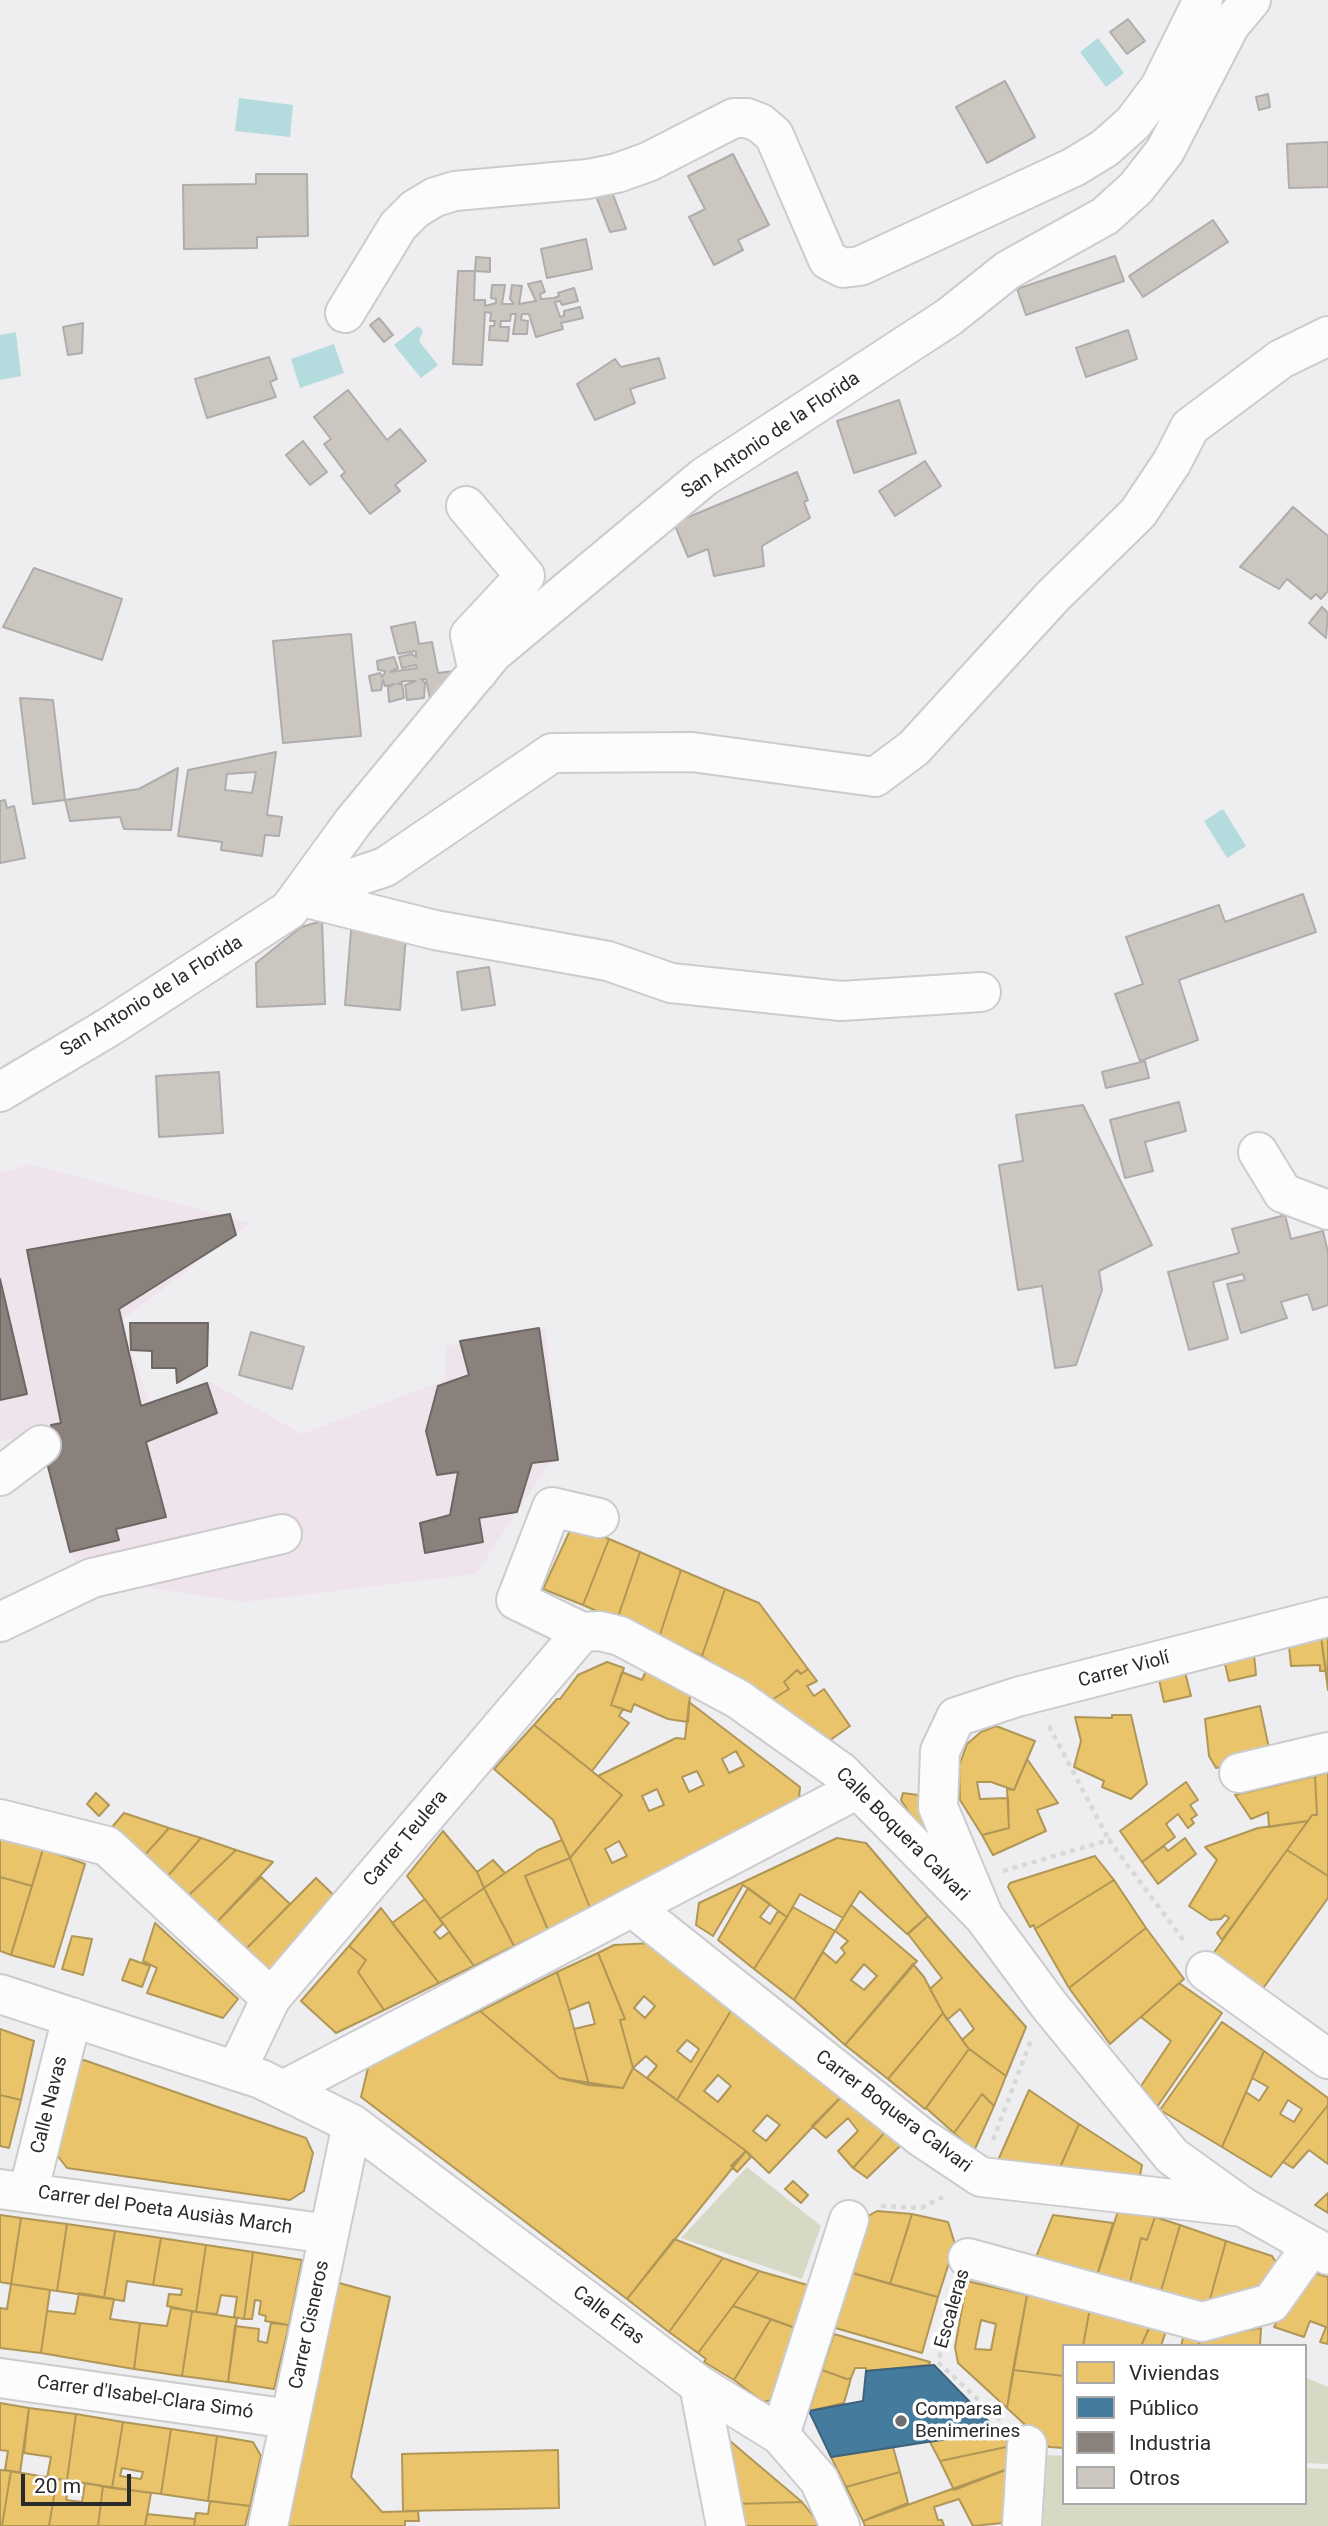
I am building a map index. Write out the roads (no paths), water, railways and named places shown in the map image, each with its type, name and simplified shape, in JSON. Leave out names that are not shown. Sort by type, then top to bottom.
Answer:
[{"type":"street","points":[[345,313],[398,226],[415,209],[435,197],[454,191],[588,179],[617,173],[648,162],[734,118],[760,123],[774,135],[828,260],[843,268],[860,266],[1074,167],[1105,148],[1133,123],[1160,88],[1203,0]]},
{"type":"street","name":"San Antonio de la Florida","points":[[0,1092],[110,1027],[289,910],[353,822],[493,653],[704,477],[949,317],[1008,270],[1105,216],[1136,188],[1165,151],[1230,25],[1251,0]]},
{"type":"street","name":"San Antonio de la Florida","points":[[299,896],[385,867],[552,753],[692,752],[875,777],[914,748],[1053,596],[1138,513],[1172,462],[1190,427],[1281,359],[1328,336]]},
{"type":"street","points":[[466,506],[525,576],[470,635],[478,672]]},
{"type":"street","points":[[299,896],[435,930],[608,961],[671,983],[841,1001],[981,992]]},
{"type":"street","points":[[1258,1152],[1283,1193],[1328,1210]]},
{"type":"street","points":[[0,1476],[41,1445]]},
{"type":"street","name":"Calle Boquera Calvari","points":[[599,1518],[552,1507],[516,1600],[591,1632],[620,1636],[738,1699],[841,1772],[984,1917]]},
{"type":"street","points":[[0,1622],[92,1578],[282,1534]]},
{"type":"street","name":"Carrer Violí","points":[[940,1751],[956,1717],[1032,1694],[1328,1617]]},
{"type":"street","name":"Carrer Teulera","points":[[236,2071],[271,1998],[591,1632]]},
{"type":"street","name":"Carrer Boquera Calvari","points":[[940,1751],[938,1807],[984,1917],[1049,2005],[1172,2156],[1243,2207],[1319,2252]]},
{"type":"street","points":[[1239,1773],[1328,1752]]},
{"type":"street","points":[[283,2090],[858,1789]]},
{"type":"street","points":[[0,1819],[107,1846],[271,1998]]},
{"type":"street","name":"Carrer Boquera Calvari","points":[[632,1907],[921,2137],[981,2177],[1243,2207]]},
{"type":"street","points":[[1206,1971],[1328,2059]]},
{"type":"street","name":"Calle Eras","points":[[0,1994],[236,2071],[352,2123],[699,2385],[780,2435],[819,2480],[840,2526]]},
{"type":"street","name":"Calle Navas","points":[[14,2191],[72,2017]]},
{"type":"street","name":"Carrer Cisneros","points":[[268,2526],[352,2123]]},
{"type":"street","name":"Carrer del Poeta Ausiàs March","points":[[14,2191],[329,2234]]},
{"type":"street","points":[[780,2435],[849,2220]]},
{"type":"street","points":[[968,2258],[1202,2322],[1271,2304],[1319,2252]]},
{"type":"street","name":"Carrer d'Isabel-Clara Simó","points":[[0,2378],[290,2419]]},
{"type":"street","points":[[699,2385],[726,2526]]},
{"type":"street","points":[[1022,2526],[1027,2445]]},
{"type":"water","points":[[1098,38],[1124,73],[1106,87],[1080,52]]},
{"type":"water","points":[[239,98],[293,105],[290,137],[235,131]]},
{"type":"water","points":[[418,326],[423,331],[419,341],[438,365],[421,378],[394,345]]},
{"type":"water","points":[[16,332],[21,376],[0,380],[0,335]]},
{"type":"water","points":[[334,344],[344,373],[300,388],[291,359]]},
{"type":"water","points":[[1223,809],[1246,846],[1227,858],[1204,821]]},
{"type":"place","name":"Comparsa Benimerines","points":[[901,2421]]}]
